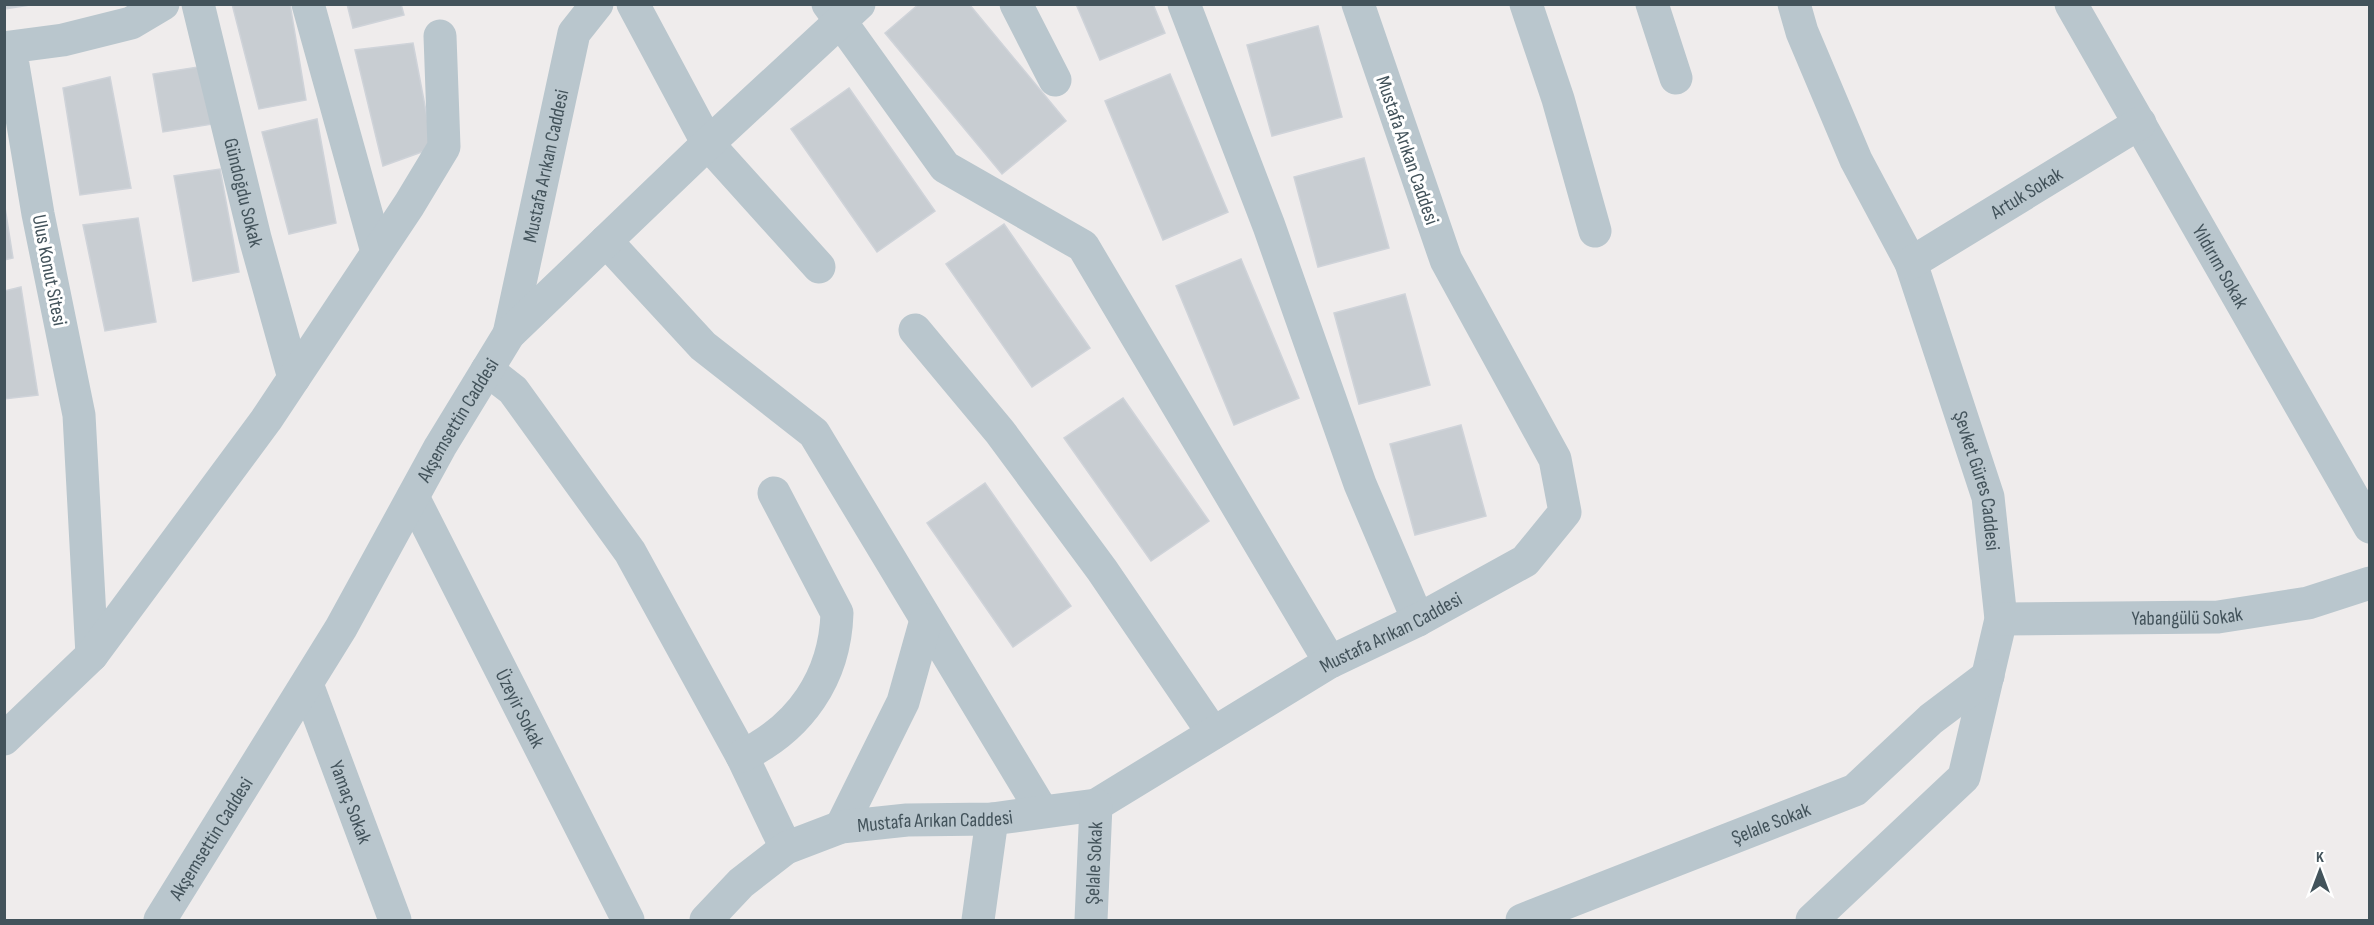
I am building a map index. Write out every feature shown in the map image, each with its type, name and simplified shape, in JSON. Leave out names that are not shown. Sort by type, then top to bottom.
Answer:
[{"type":"street","name":"Ulus Konut Sitesi","points":[[92,655],[79,415],[38,214],[10,47],[63,40],[131,23],[163,4]]},
{"type":"street","name":"Gündoğdu Sokak","points":[[198,4],[255,238],[294,378]]},
{"type":"street","points":[[308,4],[377,252]]},
{"type":"street","name":"Mustafa Arıkan Caddesi","points":[[509,334],[574,33],[597,4]]},
{"type":"street","points":[[633,4],[708,144],[819,267]]},
{"type":"street","points":[[1016,4],[1055,80]]},
{"type":"street","points":[[1184,4],[1269,226],[1360,484],[1418,620]]},
{"type":"street","name":"Mustafa Arıkan Caddesi","points":[[706,921],[741,884],[786,848],[841,828],[907,820],[992,819],[1096,805],[1330,662],[1418,620],[1525,561],[1565,512],[1555,459],[1446,260],[1358,4]]},
{"type":"street","points":[[1526,4],[1558,99],[1595,231]]},
{"type":"street","points":[[1652,4],[1676,78]]},
{"type":"street","name":"Şevket Güres Caddesi","points":[[1794,4],[1802,32],[1856,160],[1911,263],[1988,496],[2001,619],[1964,777],[1812,921]]},
{"type":"street","name":"Yıldırım Sokak","points":[[2071,4],[2370,527]]},
{"type":"street","points":[[843,10],[945,167],[1083,246],[1330,662]]},
{"type":"street","name":"Akşemsettin Caddesi","points":[[160,921],[341,628],[413,496],[509,334],[708,144],[843,10]]},
{"type":"street","points":[[4,739],[92,655],[266,420],[444,147],[440,36]]},
{"type":"street","name":"Artuk Sokak","points":[[1911,263],[2140,123]]},
{"type":"street","points":[[606,241],[703,346],[814,433],[1042,811]]},
{"type":"street","points":[[915,330],[1000,432],[1102,570],[1213,733]]},
{"type":"street","points":[[487,370],[513,390],[630,552],[742,756],[786,848]]},
{"type":"street","points":[[742,756],[770,741],[802,710],[825,674],[836,635],[837,613],[774,493]]},
{"type":"street","name":"Üzeyir Sokak","points":[[413,496],[628,921]]},
{"type":"street","name":"Yabangülü Sokak","points":[[2001,619],[2218,617],[2308,603],[2370,582]]},
{"type":"street","points":[[841,828],[903,702],[926,620]]},
{"type":"street","name":"Şelale Sokak","points":[[1522,921],[1855,790],[1931,719],[1988,676]]},
{"type":"street","name":"Yamaç Sokak","points":[[307,684],[395,921]]},
{"type":"street","name":"Şelale Sokak","points":[[1091,921],[1096,805]]},
{"type":"street","points":[[978,921],[992,819]]},
{"type":"building","points":[[4,4],[36,4],[4,9]]},
{"type":"building","points":[[232,4],[290,4],[306,100],[259,109]]},
{"type":"building","points":[[347,4],[401,4],[404,15],[353,28]]},
{"type":"building","points":[[919,4],[969,4],[1066,121],[1002,174],[885,33]]},
{"type":"building","points":[[1076,4],[1153,4],[1165,33],[1100,60]]},
{"type":"building","points":[[1318,26],[1342,117],[1272,136],[1247,45]]},
{"type":"building","points":[[413,43],[433,148],[383,166],[355,50]]},
{"type":"building","points":[[204,66],[213,124],[163,132],[153,74]]},
{"type":"building","points":[[1170,74],[1228,212],[1163,240],[1105,101]]},
{"type":"building","points":[[110,77],[131,188],[80,195],[63,88]]},
{"type":"building","points":[[849,88],[935,211],[877,252],[791,129]]},
{"type":"building","points":[[317,119],[336,223],[289,234],[262,132]]},
{"type":"building","points":[[1364,158],[1389,248],[1318,267],[1294,177]]},
{"type":"building","points":[[220,169],[239,272],[193,281],[174,176]]},
{"type":"building","points":[[4,201],[13,258],[4,260]]},
{"type":"building","points":[[138,218],[156,322],[105,331],[83,225]]},
{"type":"building","points":[[1004,224],[1090,348],[1032,387],[946,264]]},
{"type":"building","points":[[1241,259],[1299,398],[1234,425],[1176,286]]},
{"type":"building","points":[[21,287],[38,395],[4,399],[4,291]]},
{"type":"building","points":[[1405,294],[1430,385],[1359,404],[1334,313]]},
{"type":"building","points":[[1123,398],[1209,521],[1151,561],[1064,438]]},
{"type":"building","points":[[1461,425],[1486,516],[1415,535],[1390,444]]},
{"type":"building","points":[[985,483],[1071,606],[1013,647],[927,523]]}]
